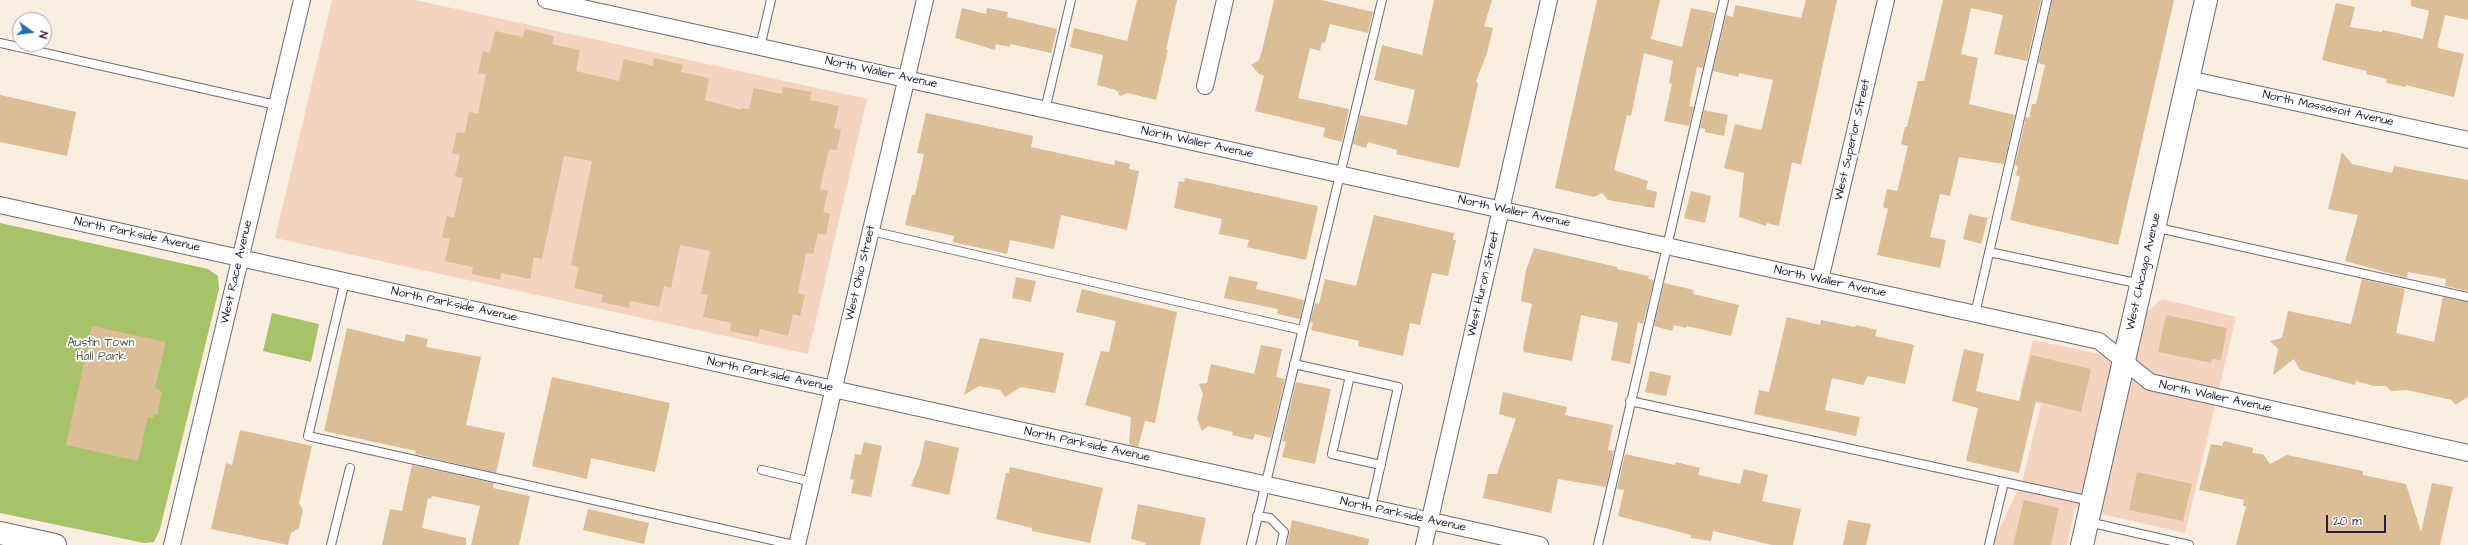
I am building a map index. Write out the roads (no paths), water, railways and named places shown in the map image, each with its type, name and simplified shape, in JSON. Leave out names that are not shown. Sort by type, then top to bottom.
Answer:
[{"type":"main road","name":"West Chicago Avenue","points":[[2082,545],[2206,0]]},
{"type":"main road","points":[[0,533],[55,545]]},
{"type":"street","name":"West Race Avenue","points":[[172,545],[302,0]]},
{"type":"street","name":"North Waller Avenue","points":[[546,0],[582,4],[760,47],[2099,341],[2150,382],[2468,453]]},
{"type":"street","name":"West Ohio Street","points":[[796,545],[925,0]]},
{"type":"street","points":[[1205,86],[1225,0]]},
{"type":"street","name":"West Huron Street","points":[[1424,545],[1549,0]]},
{"type":"street","name":"West Superior Street","points":[[1820,280],[1886,0]]},
{"type":"street","name":"North Massasoit Avenue","points":[[2188,79],[2468,140]]},
{"type":"street","name":"North Parkside Avenue","points":[[0,205],[1540,545]]},
{"type":"lane","points":[[760,47],[772,0]]},
{"type":"lane","points":[[1046,110],[1071,0]]},
{"type":"lane","points":[[1251,545],[1382,0]]},
{"type":"lane","points":[[1598,545],[1630,401],[1724,0]]},
{"type":"lane","points":[[1975,314],[2047,0]]},
{"type":"lane","points":[[0,43],[276,105]]},
{"type":"lane","points":[[2154,227],[2468,297]]},
{"type":"lane","points":[[871,231],[1302,330]]},
{"type":"lane","points":[[1989,252],[2141,284]]},
{"type":"lane","points":[[345,281],[308,436],[796,545]]},
{"type":"lane","points":[[1294,364],[1398,387],[1371,508]]},
{"type":"lane","points":[[1350,376],[1332,454],[1381,464]]},
{"type":"lane","points":[[1630,401],[2092,501]]},
{"type":"lane","points":[[332,545],[350,468]]},
{"type":"lane","points":[[762,470],[812,482]]},
{"type":"lane","points":[[1989,545],[2004,482]]},
{"type":"lane","points":[[1257,516],[1270,518],[1284,532],[1281,545]]},
{"type":"lane","points":[[2087,522],[2189,545]]},
{"type":"park label","name":"Austin Town Hall Park","points":[[101,350]]}]
